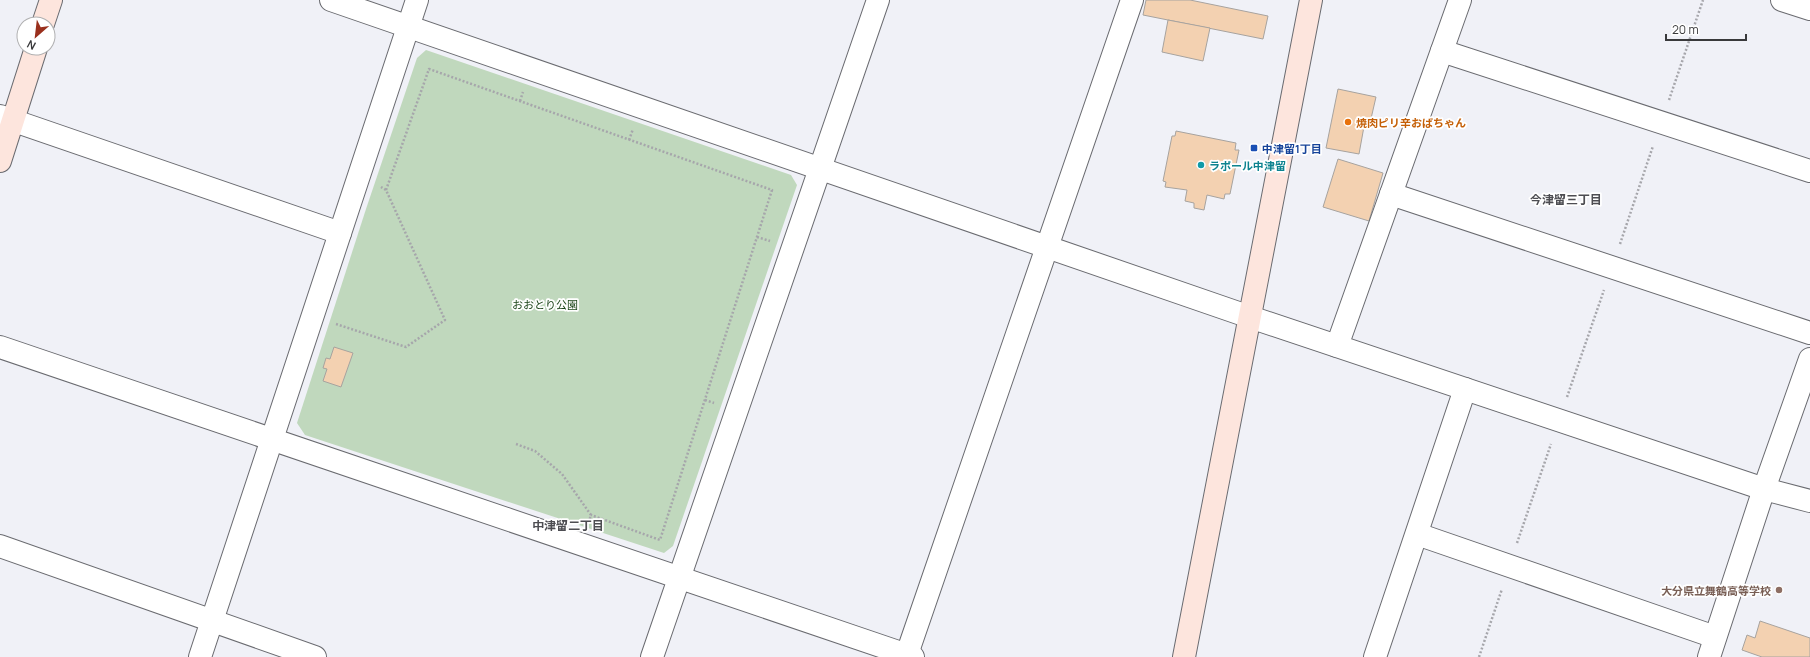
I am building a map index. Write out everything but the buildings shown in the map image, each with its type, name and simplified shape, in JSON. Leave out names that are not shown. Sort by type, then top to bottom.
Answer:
[{"type":"street","points":[[46,16],[51,0]]},
{"type":"street","points":[[331,0],[1250,317],[1764,489],[1810,501]]},
{"type":"street","points":[[200,657],[417,0]]},
{"type":"street","points":[[652,657],[878,0]]},
{"type":"street","points":[[0,347],[909,656],[1132,0]]},
{"type":"street","points":[[1184,657],[1311,0]]},
{"type":"street","points":[[1337,346],[1460,0]]},
{"type":"street","points":[[1782,0],[1810,9]]},
{"type":"street","points":[[1442,50],[1810,171]]},
{"type":"street","points":[[0,161],[6,118],[33,56]]},
{"type":"street","points":[[6,118],[340,234]]},
{"type":"street","points":[[1391,194],[1810,333]]},
{"type":"street","points":[[1416,534],[1712,647],[1764,489],[1810,359]]},
{"type":"street","points":[[1375,657],[1466,389]]},
{"type":"street","points":[[0,546],[315,657]]},
{"type":"path","points":[[1668,100],[1703,0]]},
{"type":"path","points":[[386,190],[429,70],[772,190],[660,540],[591,515],[562,474],[535,451],[516,444]]},
{"type":"path","points":[[1617,251],[1653,146]]},
{"type":"path","points":[[312,316],[406,347],[445,320],[386,190],[358,178]]},
{"type":"path","points":[[1566,398],[1606,283]]},
{"type":"path","points":[[1517,543],[1553,437]]},
{"type":"path","points":[[584,545],[591,515]]},
{"type":"path","points":[[1479,657],[1504,583]]},
{"type":"green space","name":"おおとり公園","points":[[426,50],[791,175],[797,185],[673,546],[664,553],[305,435],[297,423],[366,209],[417,58]]},
{"type":"place","name":"焼肉ピリ辛おばちゃん","points":[[1348,122]]},
{"type":"place","name":"中津留1丁目","points":[[1254,148]]},
{"type":"place","name":"ラポール中津留","points":[[1201,165]]},
{"type":"place","name":"大分県立舞鶴高等学校","points":[[1779,590]]},
{"type":"district","name":"今津留三丁目","points":[[1566,199]]},
{"type":"district","name":"中津留二丁目","points":[[568,525]]}]
